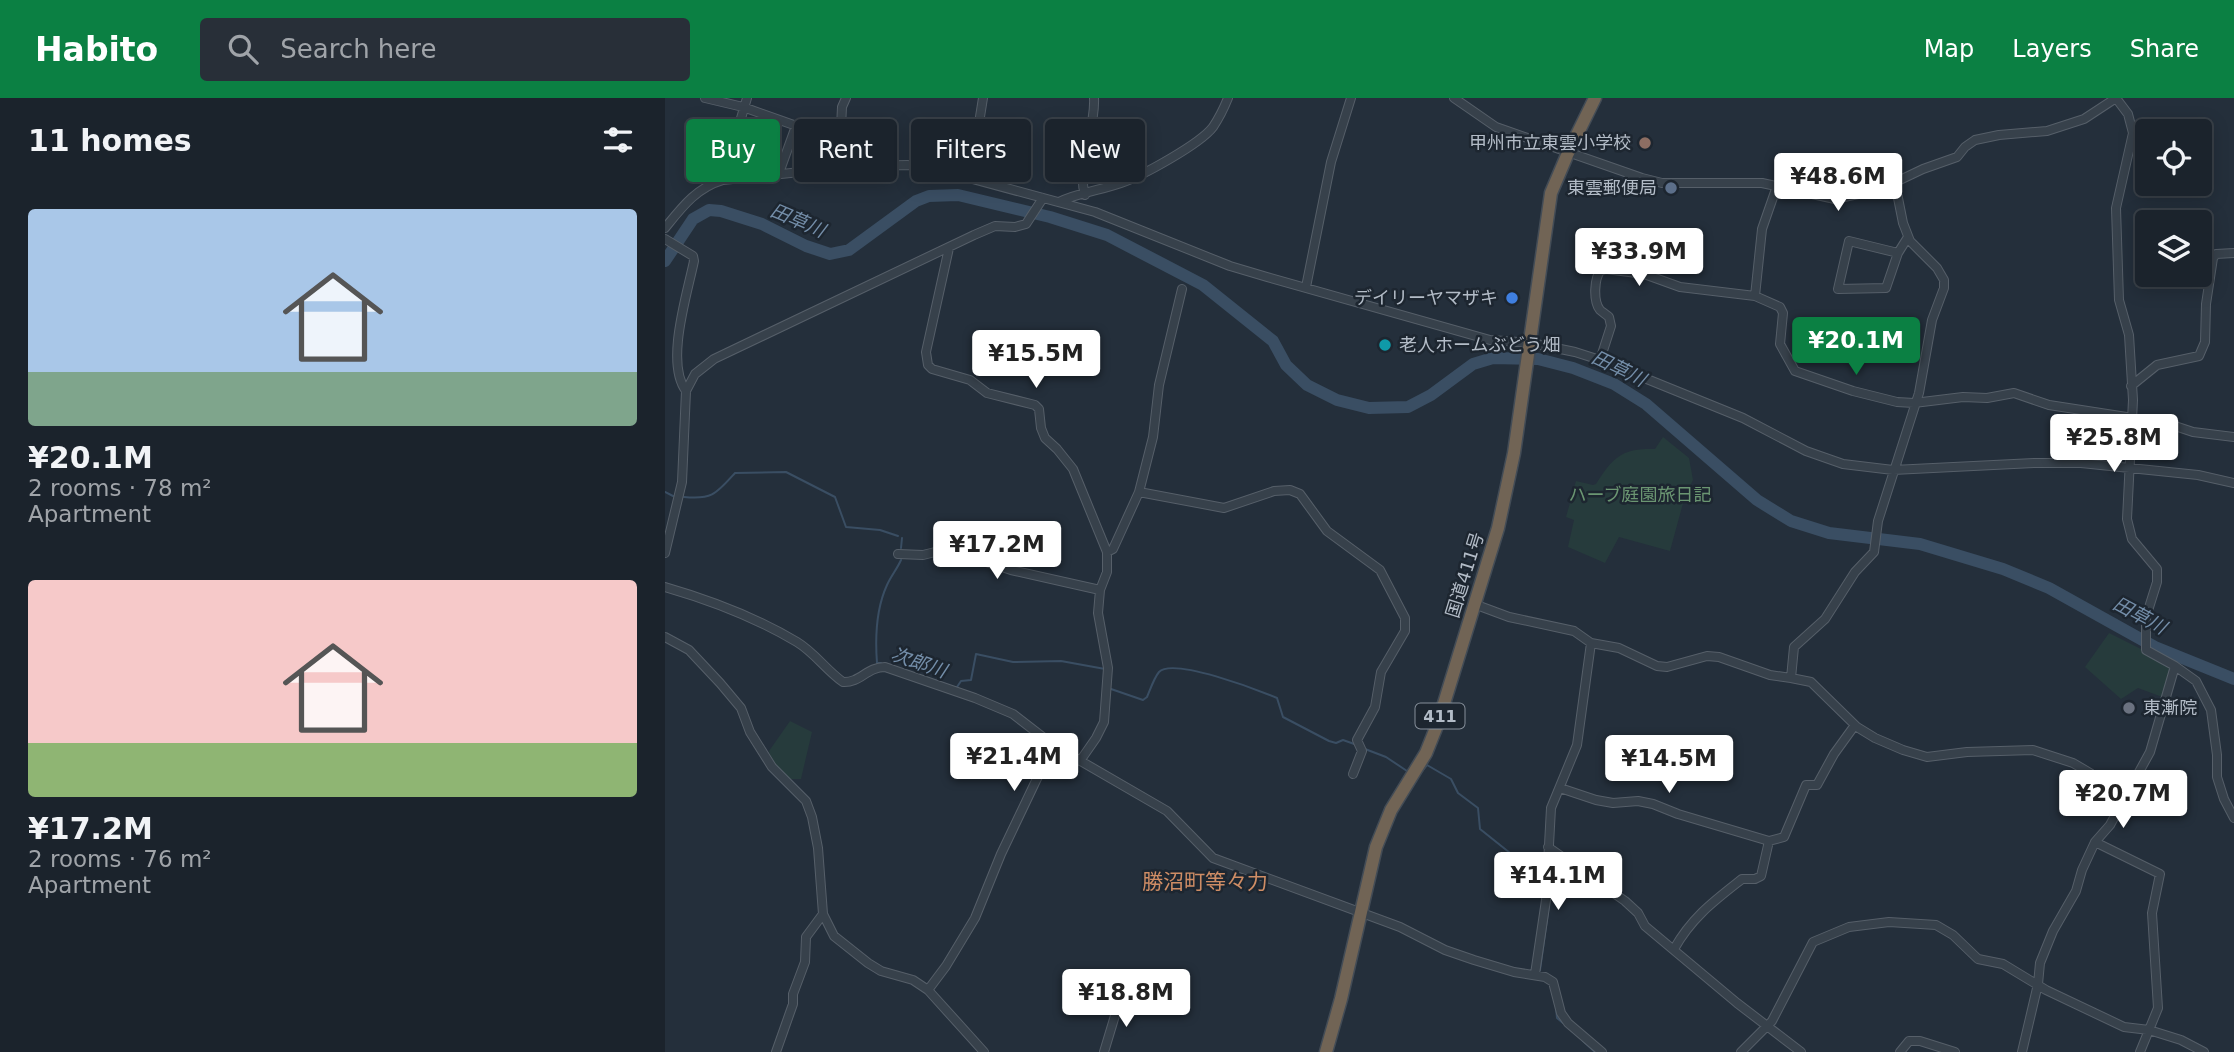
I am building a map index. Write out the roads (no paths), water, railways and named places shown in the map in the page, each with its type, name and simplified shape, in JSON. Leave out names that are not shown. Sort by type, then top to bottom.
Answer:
[{"type":"highway","name":"国道411号","points":[[1327,1052],[1380,835],[1391,810],[1431,742],[1498,528],[1528,369],[1551,193],[1567,153],[1595,98]]},
{"type":"street","points":[[705,98],[743,107],[794,125]]},
{"type":"street","points":[[740,119],[747,98]]},
{"type":"street","points":[[980,119],[983,98]]},
{"type":"street","points":[[1085,195],[1081,183],[1095,111],[1094,98]]},
{"type":"street","points":[[1059,202],[1070,196],[1085,195],[1144,173],[1180,151],[1211,129],[1228,98]]},
{"type":"street","points":[[1306,287],[1331,162],[1350,98]]},
{"type":"street","points":[[1454,98],[1496,127],[1662,183],[1748,182],[1835,199],[1881,189],[1923,169],[1957,157],[1975,140],[2047,131],[2084,119],[2116,98],[2128,114],[2133,133],[2116,208],[2119,300],[2129,335],[2133,420],[2129,468],[2129,527],[2132,539],[2157,569],[2157,582],[2146,617],[2145,650],[2196,681],[2211,710],[2217,778],[2234,818]]},
{"type":"street","points":[[841,119],[844,99]]},
{"type":"street","points":[[780,170],[794,132]]},
{"type":"street","points":[[665,228],[694,194],[716,182]]},
{"type":"street","points":[[985,182],[1041,202],[1059,202],[1125,223],[1230,266],[1490,340],[1530,349],[1575,352],[1600,360],[1743,418],[1807,451],[1843,464],[1893,470],[2081,463],[2198,475],[2234,483]]},
{"type":"street","points":[[1791,678],[1794,648],[1825,619],[1855,572],[1874,552],[1878,521],[1919,393],[1932,320],[1944,280],[1908,237],[1895,183]]},
{"type":"street","points":[[1755,296],[1762,229],[1777,186]]},
{"type":"street","points":[[665,553],[681,482],[686,391],[695,374],[714,359],[995,226],[1015,227],[1026,224],[1041,202]]},
{"type":"street","points":[[1898,253],[1849,241],[1838,289],[1886,288],[1898,253],[1908,237]]},
{"type":"street","points":[[666,239],[693,256],[694,261],[683,315],[676,332],[679,382],[686,391]]},
{"type":"street","points":[[949,248],[926,352],[928,365],[932,369],[970,380],[987,393],[1035,405],[1039,409],[1045,438],[1073,469],[1107,552],[1107,572],[1100,590],[1098,613],[1108,668],[1104,722],[1080,761]]},
{"type":"street","points":[[2131,386],[2157,365],[2199,356],[2205,342],[2206,304],[2213,258],[2216,254],[2234,253]]},
{"type":"street","points":[[1600,360],[1611,326],[1609,317],[1600,311],[1597,303],[1596,278],[1601,270],[1606,269],[1644,274],[1680,287],[1755,296],[1780,307],[1783,313],[1780,344],[1795,371],[1853,391],[1897,402],[1914,403],[1948,397],[1987,398],[2014,393],[2049,405],[2234,437]]},
{"type":"street","points":[[1107,552],[1113,549],[1139,492],[1153,437],[1159,385],[1182,289]]},
{"type":"street","points":[[1139,492],[1224,508],[1274,491],[1290,490],[1300,494],[1327,531],[1380,570],[1405,618],[1405,631],[1381,672],[1375,707],[1357,740],[1362,751],[1353,774]]},
{"type":"street","points":[[898,554],[923,555],[943,550],[1011,570],[1100,590]]},
{"type":"street","points":[[665,587],[704,599],[797,642],[816,655],[843,682],[856,681],[875,667],[885,667],[1013,714],[1053,745],[1167,811],[1213,858],[1400,927],[1445,950],[1514,972],[1535,974],[1553,982],[1561,1013],[1568,1023],[1602,1052]]},
{"type":"street","points":[[1474,604],[1509,617],[1566,628],[1591,643],[1619,648],[1657,666],[1667,667],[1707,656],[1719,657],[1770,676],[1811,682],[1855,725],[1875,738],[1903,750],[1927,757],[1967,752],[2033,750],[2073,763],[2090,773],[2109,791],[2124,799]]},
{"type":"street","points":[[665,637],[689,650],[720,683],[741,709],[750,732],[772,767],[806,801],[818,848],[823,914],[834,936],[868,964],[881,971],[913,980],[928,990],[984,1052]]},
{"type":"street","points":[[1535,974],[1546,900],[1551,808],[1577,745],[1591,643]]},
{"type":"street","points":[[2022,1052],[2040,964],[2053,931],[2076,891],[2095,842],[2110,825],[2150,752],[2175,666]]},
{"type":"street","points":[[1560,788],[1613,803],[1653,803],[1678,814],[1769,841],[1784,837],[1806,785],[1817,785],[1834,754],[1855,725]]},
{"type":"street","points":[[928,990],[975,918],[1053,745]]},
{"type":"street","points":[[1675,949],[1683,933],[1702,909],[1742,878],[1755,879],[1761,876],[1769,841]]},
{"type":"street","points":[[2095,842],[2160,874],[2152,913],[2158,1008],[2140,1052]]},
{"type":"street","points":[[1548,847],[1625,901],[1638,913],[1645,926],[1801,1052]]},
{"type":"street","points":[[776,1052],[805,962],[806,937],[823,914]]},
{"type":"street","points":[[1741,1052],[1772,1021],[1813,942],[1865,923],[1917,922],[1936,925],[1953,935],[1973,955],[2003,964],[2124,1027],[2149,1030],[2181,1040],[2204,1052]]},
{"type":"street","points":[[1104,1052],[1120,999]]},
{"type":"street","points":[[1900,1052],[1909,1041],[1920,1041],[1955,1052]]},
{"type":"waterway","name":"田草川","points":[[665,261],[693,219],[709,210],[762,224],[806,246],[830,254],[849,250],[916,201],[929,196],[958,195],[1050,217],[1107,235],[1203,285],[1273,341],[1286,365],[1307,385],[1337,400],[1369,408],[1408,407],[1431,395],[1473,364],[1493,358],[1538,359],[1573,368],[1614,384],[1646,404],[1757,500],[1791,521],[1829,533],[1920,544],[2003,569],[2049,588],[2155,647],[2234,679]]},
{"type":"waterway","name":"次郎川","points":[[684,497],[713,494],[735,473],[786,472],[835,497],[846,527],[880,530],[898,536]]},
{"type":"waterway","name":"次郎川","points":[[665,492],[673,496]]},
{"type":"waterway","name":"次郎川","points":[[901,548],[902,538]]},
{"type":"waterway","name":"次郎川","points":[[881,663],[877,663],[876,653],[878,613],[883,594],[901,560]]},
{"type":"waterway","name":"次郎川","points":[[957,687],[961,681],[971,680],[976,654],[1013,662],[1061,661],[1105,669]]},
{"type":"waterway","name":"次郎川","points":[[1111,689],[1143,700],[1159,672],[1167,668],[1197,672],[1235,682],[1277,698],[1283,717],[1329,741],[1336,743],[1343,740],[1357,745]]},
{"type":"waterway","name":"次郎川","points":[[1365,749],[1386,757],[1407,771]]},
{"type":"waterway","name":"次郎川","points":[[1422,771],[1427,765],[1451,779],[1458,793],[1478,808],[1480,829],[1540,877]]},
{"type":"waterway","name":"次郎川","points":[[1540,970],[1551,890]]},
{"type":"waterway","name":"次郎川","points":[[1556,1007],[1557,1018],[1563,1023]]},
{"type":"waterway","name":"次郎川","points":[[1583,1041],[1595,1052]]},
{"type":"place","name":"甲州市立東雲小学校","points":[[1645,143]]},
{"type":"place","name":"東雲郵便局","points":[[1671,188]]},
{"type":"place","name":"デイリーヤマザキ","points":[[1512,298]]},
{"type":"place","name":"老人ホームぶどう畑","points":[[1385,345]]},
{"type":"place","name":"東漸院","points":[[2129,708]]},
{"type":"district","name":"勝沼町等々力","points":[[1205,882]]},
{"type":"park label","name":"ハーブ庭園旅日記","points":[[1640,495]]}]
